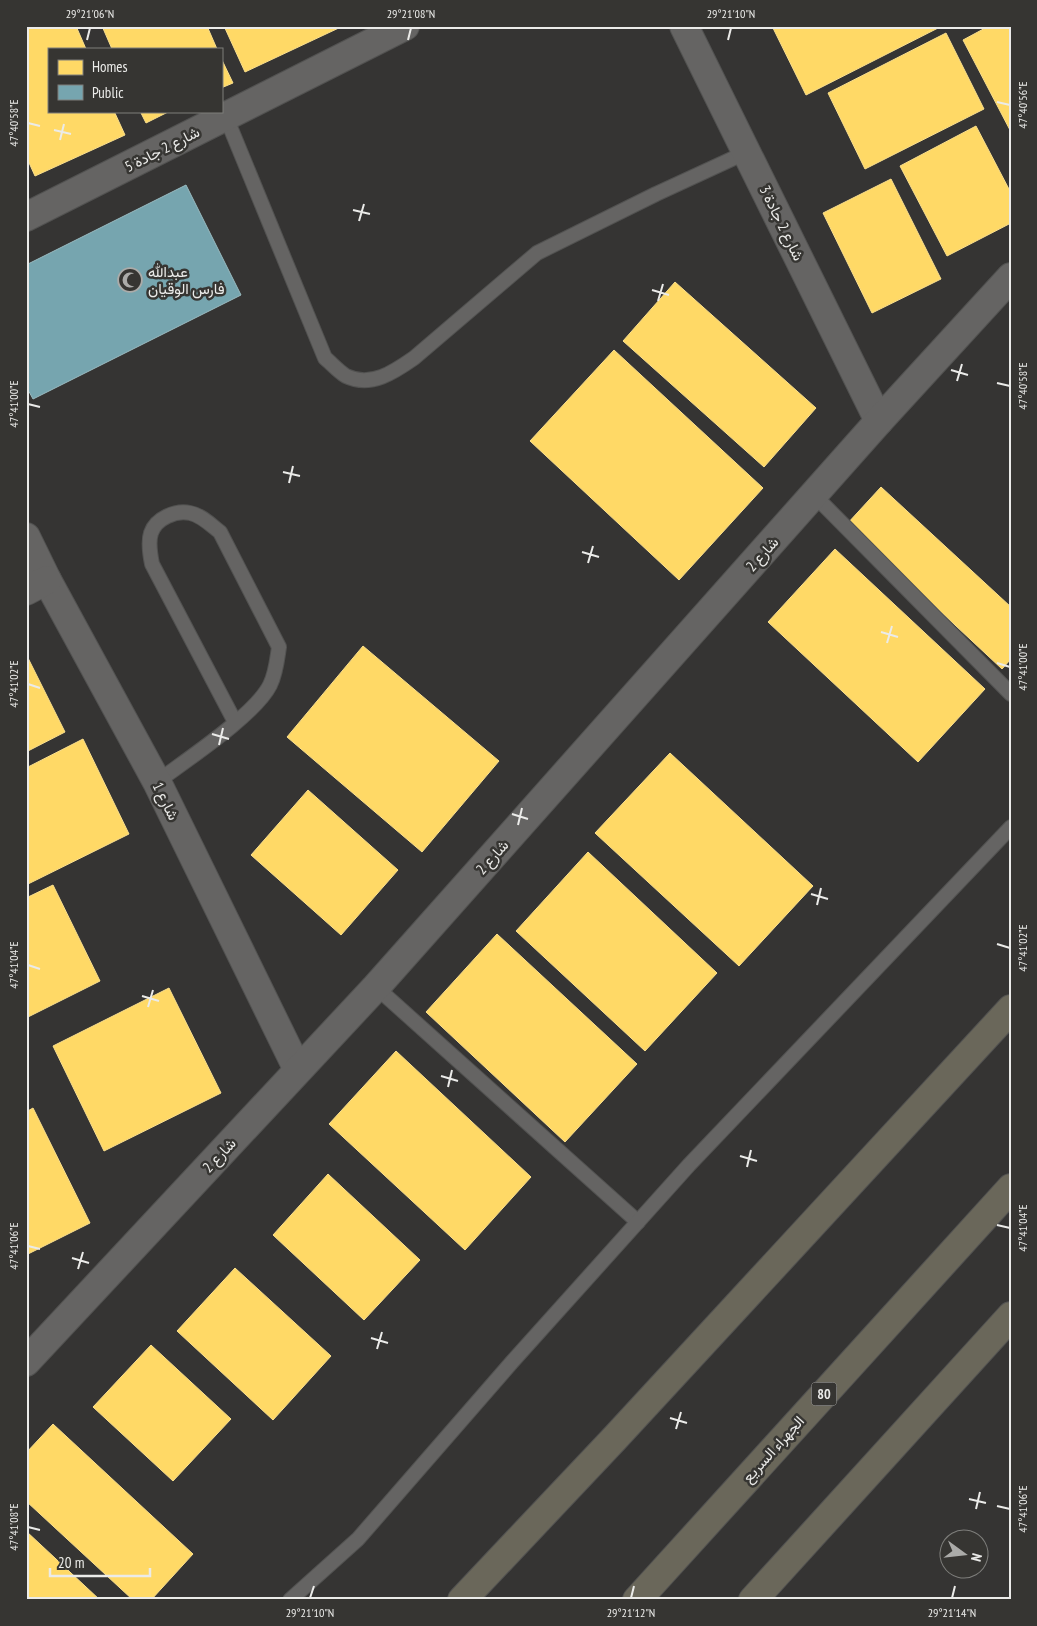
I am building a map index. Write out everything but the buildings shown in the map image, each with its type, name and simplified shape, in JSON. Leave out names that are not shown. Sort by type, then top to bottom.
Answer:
[{"type":"highway","points":[[462,1600],[622,1431],[1011,1009]]},
{"type":"highway","name":"الجهراء السريع","points":[[636,1600],[1011,1188]]},
{"type":"highway","points":[[753,1600],[1011,1316]]},
{"type":"street","name":"شارع 2 جادة 5","points":[[26,218],[404,26]]},
{"type":"street","name":"شارع 2 جادة 3","points":[[684,26],[879,421]]},
{"type":"street","name":"شارع 2","points":[[26,1362],[376,987],[879,421],[1011,278]]},
{"type":"street","name":"شارع 1","points":[[26,537],[37,586],[157,782],[298,1070]]},
{"type":"lane","points":[[226,117],[325,358],[346,376],[367,381],[393,372],[414,358],[537,253],[656,194],[747,152]]},
{"type":"lane","points":[[814,495],[1011,694]]},
{"type":"lane","points":[[157,782],[235,722],[260,700],[270,685],[277,667],[279,647],[220,532],[207,521],[191,513],[177,513],[166,516],[152,532],[150,548],[152,564],[235,722]]},
{"type":"lane","points":[[290,1600],[358,1538],[512,1362],[689,1165],[1011,827]]},
{"type":"lane","points":[[376,987],[638,1222]]},
{"type":"place","name":"عبدالله فارس الوقيان","points":[[130,280]]}]
